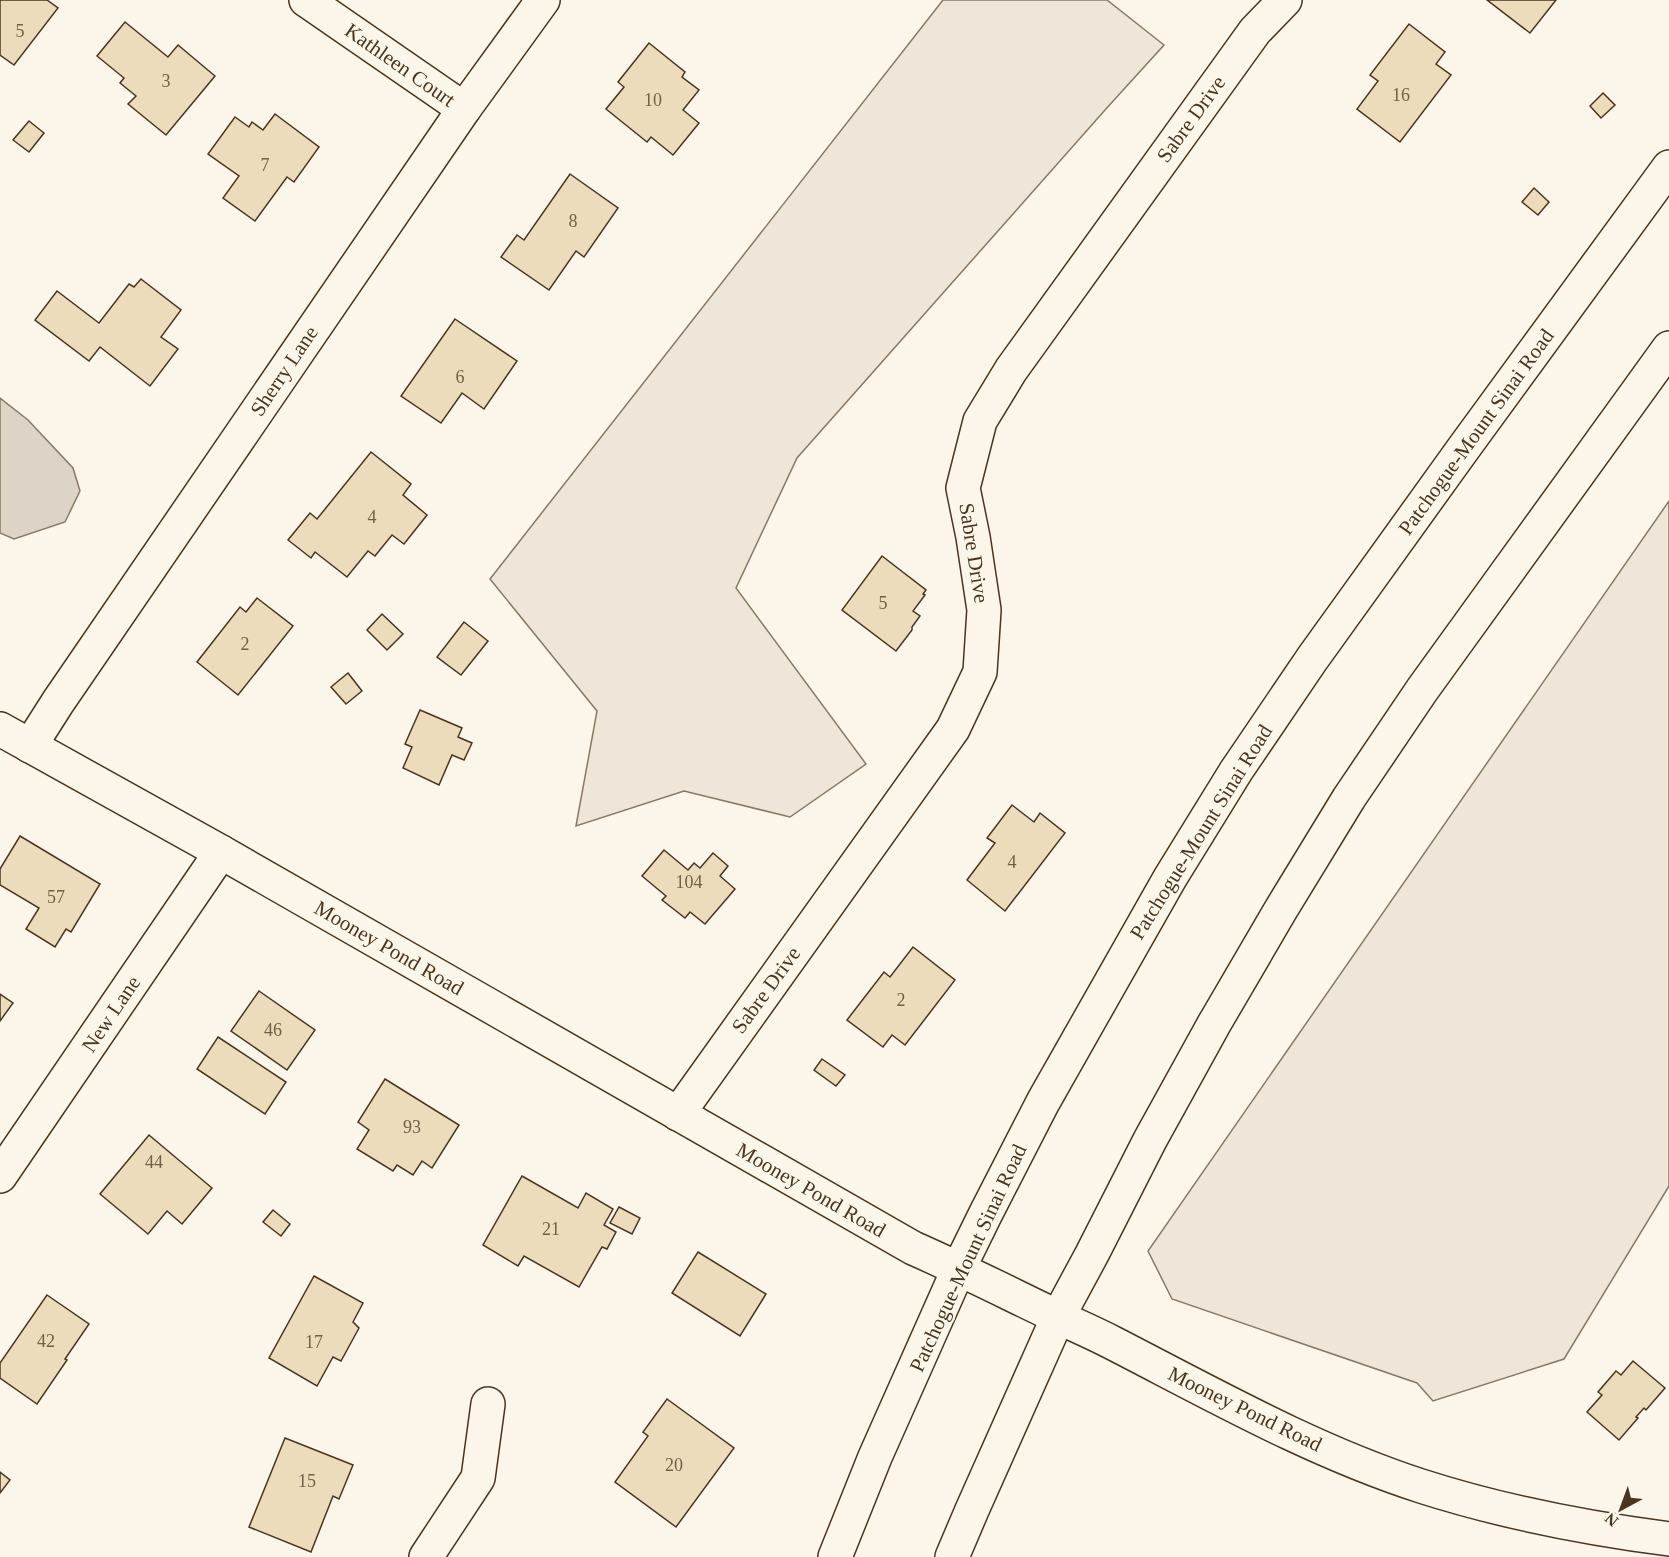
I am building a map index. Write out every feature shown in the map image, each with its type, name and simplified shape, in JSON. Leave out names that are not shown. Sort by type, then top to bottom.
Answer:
[{"type":"main road","name":"Kathleen Court","points":[[306,0],[464,110]]},
{"type":"main road","name":"Sherry Lane","points":[[30,746],[464,110],[543,0]]},
{"type":"main road","name":"Sabre Drive","points":[[678,1114],[953,729],[980,672],[984,610],[963,488],[980,421],[1011,370],[1255,31],[1285,0]]},
{"type":"main road","name":"Patchogue-Mount Sinai Road","points":[[835,1557],[875,1457],[959,1268],[1043,1102],[1170,878],[1236,771],[1312,660],[1669,167]]},
{"type":"main road","points":[[952,1557],[1058,1317],[1150,1140],[1280,911],[1349,798],[1449,651],[1669,348]]},
{"type":"main road","name":"Mooney Pond Road","points":[[0,729],[221,852],[913,1248],[1110,1341],[1289,1433],[1419,1485],[1483,1504],[1545,1519],[1669,1539]]},
{"type":"main road","name":"New Lane","points":[[0,1176],[221,852]]},
{"type":"main road","points":[[426,1557],[478,1478],[488,1404]]},
{"type":"shaded area","points":[[943,0],[1107,0],[1164,45],[797,458],[736,588],[866,764],[790,817],[684,791],[576,826],[597,711],[490,579]]},
{"type":"shaded area","points":[[0,398],[28,420],[73,468],[80,491],[65,522],[14,539],[0,533]]},
{"type":"shaded area","points":[[1669,501],[1669,1186],[1564,1359],[1433,1401],[1417,1383],[1172,1299],[1148,1251]]},
{"type":"building","points":[[0,0],[47,0],[58,8],[14,65],[0,55]]},
{"type":"building","points":[[1487,0],[1556,0],[1530,33]]},
{"type":"building","points":[[125,22],[168,57],[178,45],[215,76],[166,135],[128,104],[136,96],[120,83],[124,78],[97,56]]},
{"type":"building","points":[[1409,24],[1445,52],[1436,64],[1451,75],[1400,142],[1357,109],[1378,81],[1370,75]]},
{"type":"building","points":[[649,43],[685,72],[682,77],[699,90],[683,110],[699,123],[673,155],[651,137],[647,142],[606,109],[624,87],[618,82]]},
{"type":"building","points":[[1603,93],[1615,105],[1601,118],[1590,106]]},
{"type":"building","points":[[275,114],[319,147],[294,182],[287,177],[255,221],[223,198],[239,176],[208,154],[235,117],[249,127],[252,122],[263,130]]},
{"type":"building","points":[[29,121],[44,133],[29,152],[13,140]]},
{"type":"building","points":[[570,174],[618,208],[584,257],[576,251],[549,290],[501,257],[517,235],[524,240]]},
{"type":"building","points":[[1534,188],[1549,202],[1538,215],[1522,202]]},
{"type":"building","points":[[141,279],[181,310],[161,337],[178,349],[150,386],[100,347],[89,361],[35,320],[57,291],[99,323],[129,284],[134,287]]},
{"type":"building","points":[[455,319],[517,361],[484,409],[462,393],[441,423],[401,396]]},
{"type":"building","points":[[371,452],[411,484],[403,495],[427,515],[404,544],[392,535],[375,556],[368,551],[347,577],[315,552],[311,558],[288,540],[310,513],[317,519]]},
{"type":"building","points":[[882,556],[926,590],[913,611],[920,616],[896,651],[842,610]]},
{"type":"building","points":[[257,598],[293,626],[238,695],[197,662],[240,607],[246,612]]},
{"type":"building","points":[[382,614],[403,634],[387,650],[367,630]]},
{"type":"building","points":[[464,622],[488,641],[461,675],[437,657]]},
{"type":"building","points":[[348,673],[362,691],[346,704],[331,687]]},
{"type":"building","points":[[420,710],[462,728],[458,737],[472,743],[464,760],[452,755],[439,785],[403,768],[412,747],[405,744]]},
{"type":"building","points":[[1012,805],[1034,822],[1040,813],[1065,833],[1005,911],[967,880],[995,843],[987,838]]},
{"type":"building","points":[[20,836],[100,884],[71,932],[66,929],[55,947],[26,929],[39,908],[0,885],[0,869]]},
{"type":"building","points":[[664,850],[688,870],[694,863],[700,868],[713,853],[728,866],[720,876],[735,889],[705,924],[690,912],[685,918],[662,900],[666,896],[642,876]]},
{"type":"building","points":[[913,947],[955,980],[905,1045],[892,1035],[883,1047],[847,1020],[884,972],[890,977]]},
{"type":"building","points":[[259,991],[315,1030],[287,1070],[231,1031]]},
{"type":"building","points":[[0,994],[13,1003],[0,1021]]},
{"type":"building","points":[[218,1037],[286,1082],[265,1114],[197,1069]]},
{"type":"building","points":[[822,1059],[845,1075],[836,1086],[814,1070]]},
{"type":"building","points":[[385,1079],[459,1125],[432,1168],[422,1161],[413,1175],[397,1165],[393,1171],[357,1149],[369,1130],[358,1122]]},
{"type":"building","points":[[149,1135],[212,1188],[182,1224],[167,1211],[148,1234],[100,1194]]},
{"type":"building","points":[[522,1176],[578,1208],[586,1193],[613,1209],[604,1225],[616,1232],[607,1249],[602,1247],[579,1287],[524,1256],[518,1266],[483,1245]]},
{"type":"building","points":[[619,1207],[640,1218],[632,1234],[610,1223]]},
{"type":"building","points":[[273,1210],[290,1224],[281,1236],[263,1222]]},
{"type":"building","points":[[698,1252],[766,1294],[740,1336],[672,1293]]},
{"type":"building","points":[[314,1276],[363,1303],[353,1322],[359,1328],[341,1361],[333,1357],[317,1386],[269,1358]]},
{"type":"building","points":[[47,1295],[89,1324],[37,1404],[0,1378],[0,1363]]},
{"type":"building","points":[[1633,1361],[1665,1388],[1646,1410],[1644,1408],[1636,1417],[1638,1418],[1619,1440],[1587,1412],[1602,1395],[1598,1392],[1616,1371],[1621,1375]]},
{"type":"building","points":[[667,1399],[734,1448],[676,1527],[615,1482],[648,1436],[643,1432]]},
{"type":"building","points":[[285,1438],[353,1465],[339,1499],[333,1496],[311,1552],[249,1527]]},
{"type":"building","points":[[0,1472],[10,1480],[0,1493]]}]
